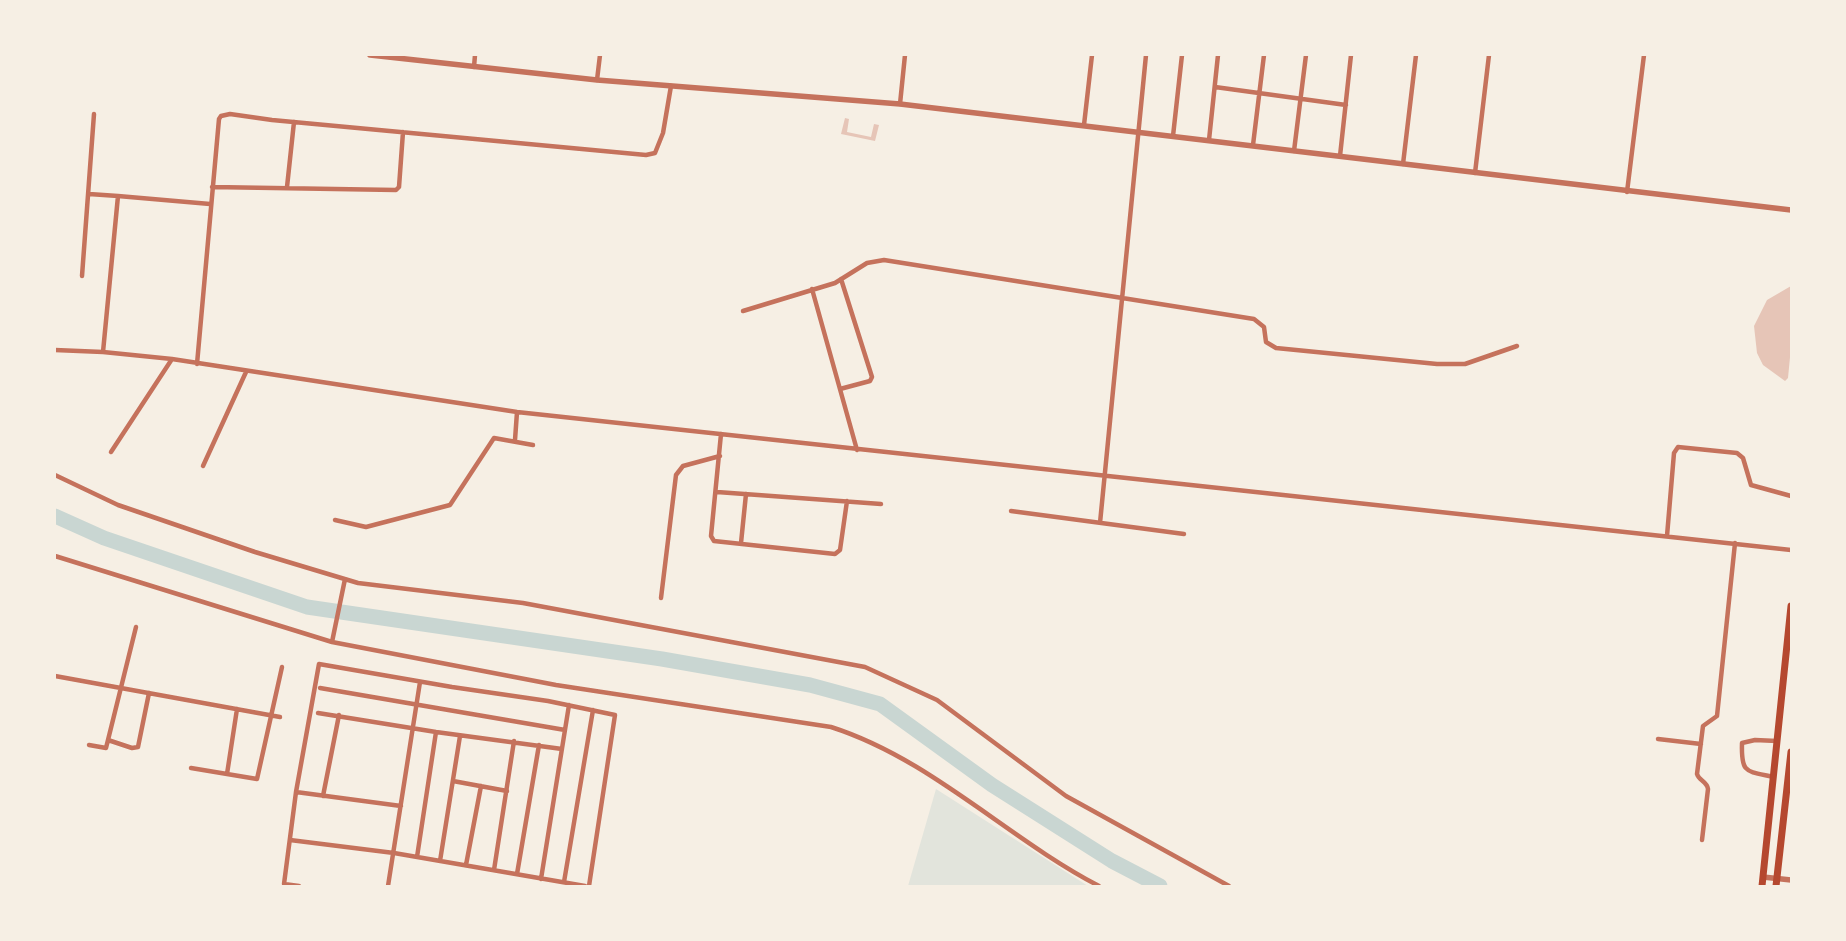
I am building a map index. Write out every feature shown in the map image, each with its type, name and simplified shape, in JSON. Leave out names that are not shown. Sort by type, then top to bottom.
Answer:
[{"type":"main road","points":[[1762,886],[1791,606]]},
{"type":"main road","points":[[1777,882],[1791,752]]},
{"type":"street","points":[[370,55],[597,80],[900,104],[1627,192],[1791,210]]},
{"type":"street","points":[[474,67],[475,55]]},
{"type":"street","points":[[597,80],[600,55]]},
{"type":"street","points":[[900,104],[905,55]]},
{"type":"street","points":[[1084,125],[1092,55]]},
{"type":"street","points":[[1100,523],[1146,55]]},
{"type":"street","points":[[1173,136],[1182,55]]},
{"type":"street","points":[[1209,140],[1218,55]]},
{"type":"street","points":[[1253,146],[1264,55]]},
{"type":"street","points":[[1294,151],[1306,55]]},
{"type":"street","points":[[1340,156],[1351,55]]},
{"type":"street","points":[[1403,164],[1416,55]]},
{"type":"street","points":[[1476,173],[1489,55]]},
{"type":"street","points":[[1627,192],[1644,55]]},
{"type":"street","points":[[197,364],[210,204],[219,119],[221,116],[230,114],[294,122],[646,155],[654,153],[663,133],[671,86]]},
{"type":"street","points":[[1215,87],[1346,105]]},
{"type":"street","points":[[82,276],[94,114]]},
{"type":"street","points":[[287,187],[294,122]]},
{"type":"street","points":[[212,187],[396,190],[399,187],[403,132]]},
{"type":"street","points":[[89,194],[210,204]]},
{"type":"street","points":[[103,352],[118,196]]},
{"type":"street","points":[[743,311],[841,280],[867,263],[884,260],[1254,319],[1264,326],[1266,342],[1276,348],[1437,364],[1465,364],[1517,346]]},
{"type":"street","points":[[840,389],[870,381],[872,377],[841,280]]},
{"type":"street","points":[[812,289],[857,450]]},
{"type":"street","points":[[55,350],[103,352],[172,359],[246,372],[517,412],[1791,550]]},
{"type":"street","points":[[111,452],[172,359]]},
{"type":"street","points":[[203,466],[246,372]]},
{"type":"street","points":[[515,440],[517,412]]},
{"type":"street","points":[[721,434],[717,492],[711,536],[717,542],[838,552],[847,501]]},
{"type":"street","points":[[335,520],[366,527],[450,505],[491,440],[498,437],[534,445]]},
{"type":"street","points":[[1667,536],[1674,453],[1678,448],[1734,452],[1743,458],[1752,485],[1791,496]]},
{"type":"street","points":[[661,598],[676,475],[682,466],[720,456]]},
{"type":"street","points":[[55,475],[118,505],[255,552],[358,583],[523,603],[865,667],[937,700],[1066,796],[1230,886]]},
{"type":"street","points":[[717,492],[881,504]]},
{"type":"street","points":[[741,543],[746,494]]},
{"type":"street","points":[[1011,511],[1184,534]]},
{"type":"street","points":[[1702,840],[1708,789],[1706,784],[1697,776],[1704,724],[1717,716],[1735,543]]},
{"type":"street","points":[[55,556],[332,642],[556,685],[831,727],[863,738],[970,800],[1074,873],[1099,886]]},
{"type":"street","points":[[332,642],[345,579]]},
{"type":"street","points":[[89,746],[105,750],[136,627]]},
{"type":"street","points":[[299,886],[284,884],[296,792],[319,664],[613,714],[616,719],[589,886]]},
{"type":"street","points":[[191,768],[257,779],[282,667]]},
{"type":"street","points":[[55,676],[280,717]]},
{"type":"street","points":[[388,886],[420,682]]},
{"type":"street","points":[[320,688],[565,730]]},
{"type":"street","points":[[108,740],[132,748],[138,747],[149,693]]},
{"type":"street","points":[[541,878],[569,705]]},
{"type":"street","points":[[227,774],[237,709]]},
{"type":"street","points":[[564,882],[593,710]]},
{"type":"street","points":[[318,713],[460,736],[514,741],[562,749]]},
{"type":"street","points":[[323,796],[339,715]]},
{"type":"street","points":[[417,857],[436,732]]},
{"type":"street","points":[[440,861],[460,736]]},
{"type":"street","points":[[1658,739],[1701,744]]},
{"type":"street","points":[[1774,777],[1752,772],[1745,768],[1741,763],[1742,743],[1755,740],[1777,741]]},
{"type":"street","points":[[494,870],[514,741]]},
{"type":"street","points":[[517,874],[539,745]]},
{"type":"street","points":[[453,780],[507,790]]},
{"type":"street","points":[[466,865],[481,786]]},
{"type":"street","points":[[296,792],[401,806]]},
{"type":"street","points":[[290,840],[394,853],[585,886]]},
{"type":"street","points":[[1763,876],[1777,882],[1791,880]]},
{"type":"shaded area","points":[[936,789],[1088,886],[908,886]]},
{"type":"building","points":[[845,118],[849,119],[847,132],[871,137],[874,124],[879,125],[875,141],[841,134]]},
{"type":"building","points":[[1791,286],[1791,347],[1788,378],[1785,381],[1763,365],[1757,353],[1754,326],[1767,300]]},
{"type":"waterway","points":[[55,516],[104,538],[307,607],[662,659],[810,685],[880,704],[992,785],[1112,861],[1160,886]]}]
